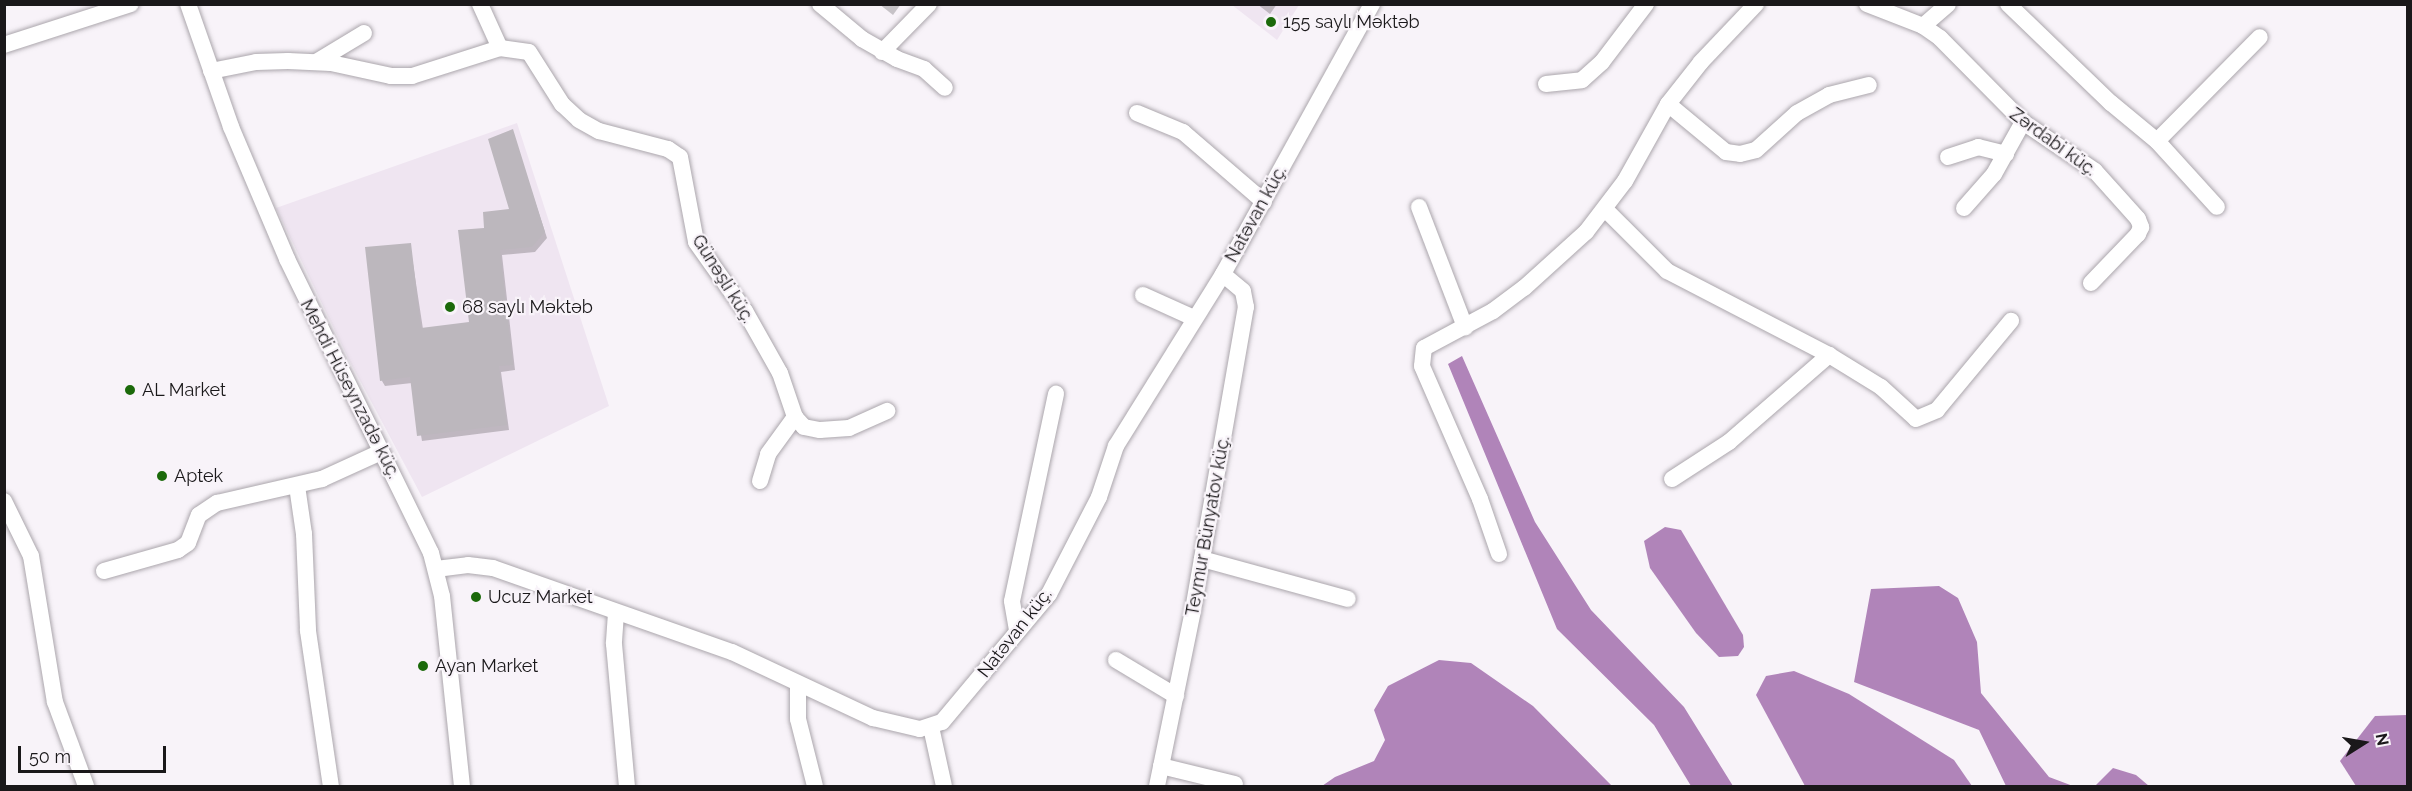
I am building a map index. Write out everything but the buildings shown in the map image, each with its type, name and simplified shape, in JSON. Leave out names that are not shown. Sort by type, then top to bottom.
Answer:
[{"type":"street","points":[[4,45],[105,7],[131,4]]},
{"type":"street","points":[[480,4],[500,48]]},
{"type":"street","points":[[820,4],[882,52],[924,69],[945,88]]},
{"type":"street","points":[[882,52],[929,4]]},
{"type":"street","name":"Natəvan küç.","points":[[931,728],[951,714],[1017,630],[1049,594],[1099,497],[1116,446],[1223,274],[1372,4]]},
{"type":"street","points":[[1546,84],[1582,80],[1602,62],[1646,4]]},
{"type":"street","points":[[1499,554],[1480,499],[1422,366],[1424,348],[1465,327],[1524,288],[1564,254],[1606,210],[1668,104],[1701,62],[1756,4]]},
{"type":"street","name":"Zərdabi küç.","points":[[1867,4],[1923,27],[1956,52],[2023,122],[2095,171],[2141,227],[2091,283]]},
{"type":"street","points":[[1923,27],[1948,4]]},
{"type":"street","points":[[2008,4],[2111,103],[2157,141],[2217,207]]},
{"type":"street","name":"Mehdi Hüseynzadə küç.","points":[[190,5],[211,71],[287,260],[422,533],[436,569],[462,786]]},
{"type":"street","points":[[316,62],[364,33]]},
{"type":"street","points":[[2157,141],[2259,37]]},
{"type":"street","name":"Günəşli küç.","points":[[211,71],[255,62],[316,62],[391,76],[412,76],[500,48],[529,52],[562,104],[579,120],[599,131],[668,149],[680,157],[696,242],[745,311],[780,373],[795,417]]},
{"type":"street","points":[[1668,104],[1726,152],[1740,154],[1756,150],[1797,113],[1829,95],[1869,86]]},
{"type":"street","points":[[1137,113],[1183,132],[1264,202]]},
{"type":"street","points":[[1964,208],[2006,154],[2023,122]]},
{"type":"street","points":[[1948,157],[1978,147],[2006,154]]},
{"type":"street","points":[[1419,207],[1465,327]]},
{"type":"street","points":[[1606,210],[1667,270],[1829,354],[1881,387],[1916,419],[1927,417],[2011,321]]},
{"type":"street","name":"Teymur Bünyatov küç.","points":[[1157,786],[1202,559],[1246,307],[1243,291],[1223,274]]},
{"type":"street","points":[[1143,295],[1194,318]]},
{"type":"street","points":[[1672,479],[1729,442],[1829,354]]},
{"type":"street","points":[[1017,630],[1012,601],[1056,394]]},
{"type":"street","points":[[760,481],[768,454],[795,417],[804,427],[834,430],[849,428],[887,411]]},
{"type":"street","points":[[104,571],[178,550],[188,543],[199,515],[217,503],[297,486],[381,452]]},
{"type":"street","points":[[297,486],[304,534],[308,631],[331,786]]},
{"type":"street","points":[[4,501],[31,556],[55,702],[86,786]]},
{"type":"street","points":[[1202,559],[1348,599]]},
{"type":"street","points":[[436,569],[468,565],[493,568],[616,614],[732,652],[873,718],[909,728],[931,728],[944,786]]},
{"type":"street","points":[[616,614],[614,644],[627,786]]},
{"type":"street","points":[[1116,660],[1176,696]]},
{"type":"street","points":[[798,684],[798,719],[814,786]]},
{"type":"street","points":[[1161,766],[1235,784]]},
{"type":"shaded area","name":"155 saylı Məktəb","points":[[1232,5],[1299,5],[1277,40]]},
{"type":"shaded area","name":"68 saylı Məktəb","points":[[517,123],[609,406],[422,497],[349,360],[276,208]]},
{"type":"shaded area","points":[[1462,356],[1535,522],[1591,610],[1684,707],[1733,786],[1691,786],[1654,725],[1557,629],[1448,364]]},
{"type":"shaded area","points":[[1665,527],[1681,530],[1743,635],[1744,647],[1738,656],[1719,657],[1696,633],[1650,568],[1644,541]]},
{"type":"shaded area","points":[[1939,586],[1958,598],[1977,642],[1981,693],[2049,777],[2073,786],[2006,786],[1979,730],[1854,682],[1871,589]]},
{"type":"shaded area","points":[[1439,660],[1471,663],[1533,706],[1612,786],[1322,786],[1335,777],[1374,761],[1385,740],[1374,710],[1388,686]]},
{"type":"shaded area","points":[[1794,671],[1849,694],[1954,760],[1972,786],[1805,786],[1756,695],[1766,676]]},
{"type":"shaded area","points":[[2407,715],[2407,786],[2356,786],[2340,761],[2375,716]]},
{"type":"shaded area","points":[[2113,768],[2136,775],[2149,786],[2095,786]]},
{"type":"place","name":"155 saylı Məktəb","points":[[1271,22]]},
{"type":"place","name":"68 saylı Məktəb","points":[[450,307]]},
{"type":"place","name":"AL Market","points":[[130,390]]},
{"type":"place","name":"Aptek","points":[[162,476]]},
{"type":"place","name":"Ucuz Market","points":[[476,597]]},
{"type":"place","name":"Ayan Market","points":[[423,666]]}]
